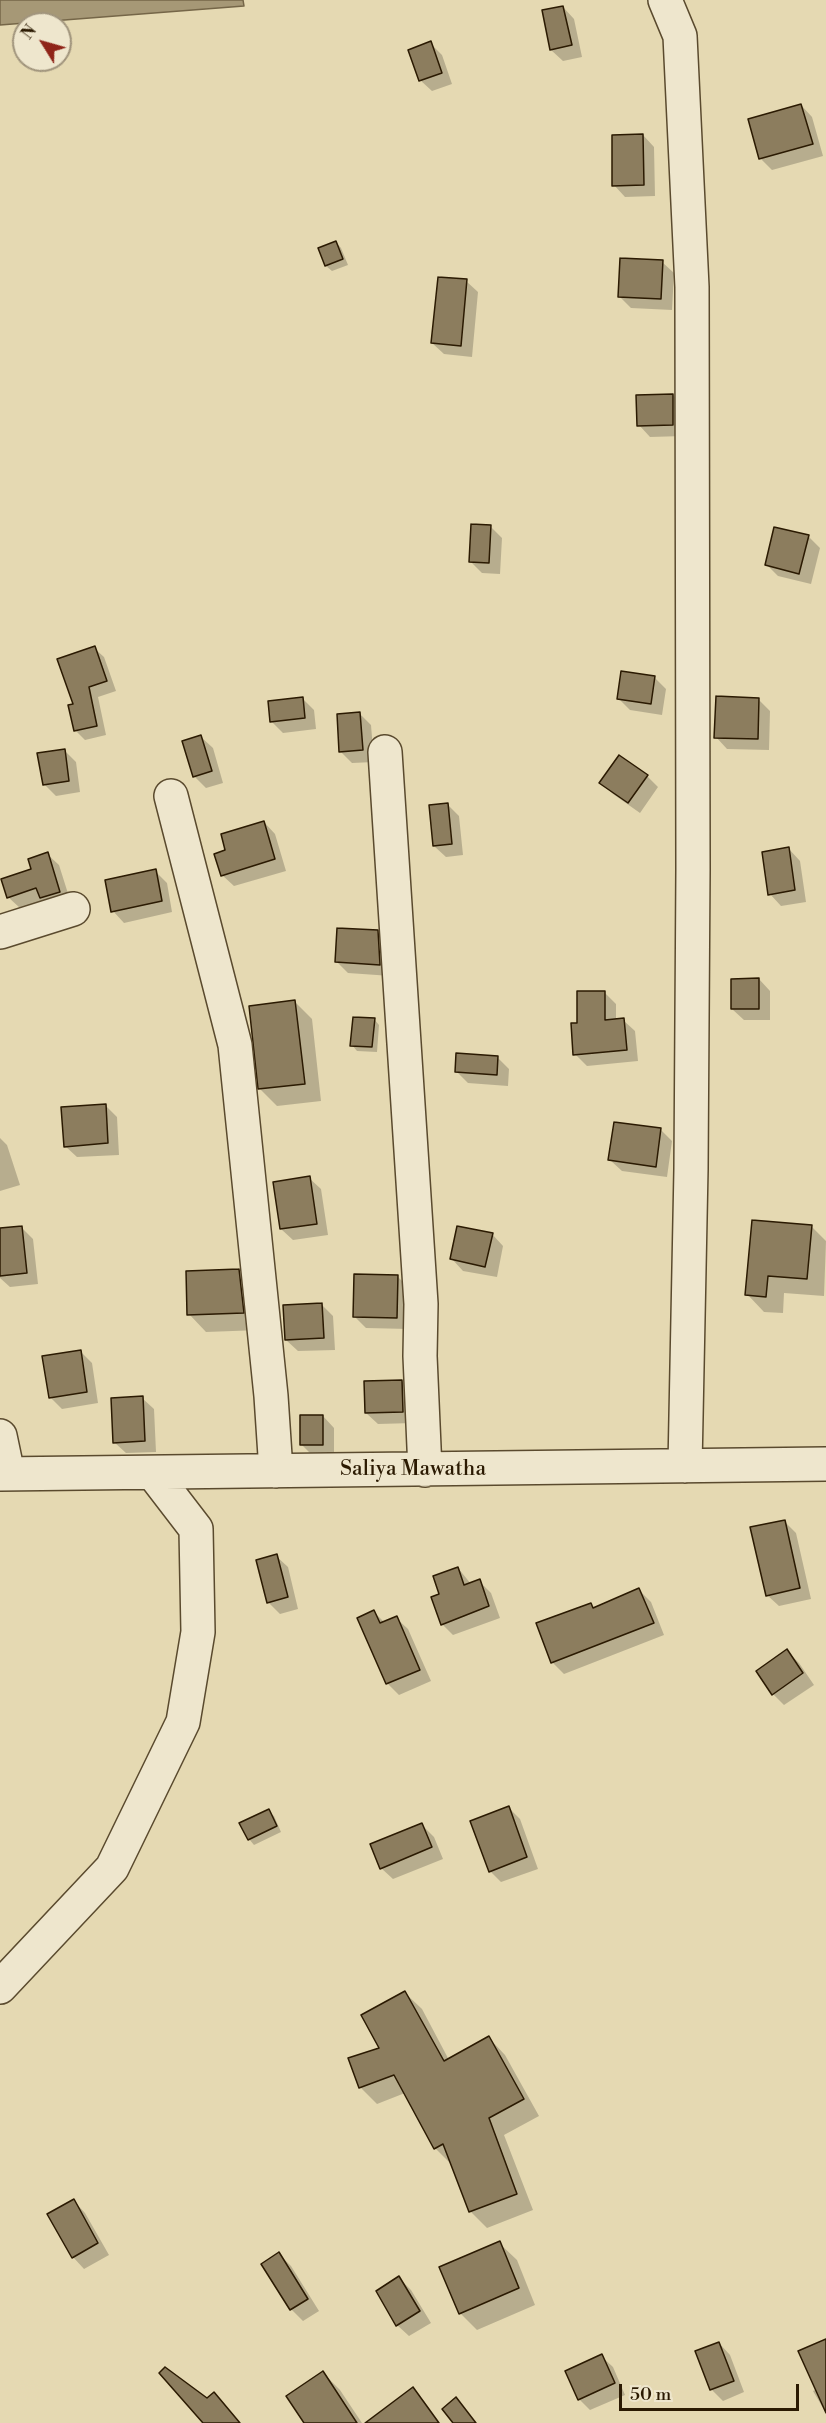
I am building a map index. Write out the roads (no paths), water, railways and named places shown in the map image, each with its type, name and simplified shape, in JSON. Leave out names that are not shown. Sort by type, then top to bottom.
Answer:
[{"type":"street","points":[[665,0],[680,36],[692,287],[693,869],[691,1169],[685,1466]]},
{"type":"street","points":[[384,752],[421,1304],[420,1356],[425,1470]]},
{"type":"street","points":[[171,796],[235,1045],[271,1396],[276,1471]]},
{"type":"street","points":[[0,932],[73,909]]},
{"type":"street","points":[[0,1436],[4,1474]]},
{"type":"street","name":"Saliya Mawatha","points":[[4,1474],[826,1464]]},
{"type":"street","points":[[0,1987],[112,1869],[183,1722],[198,1632],[196,1528],[153,1473]]}]
